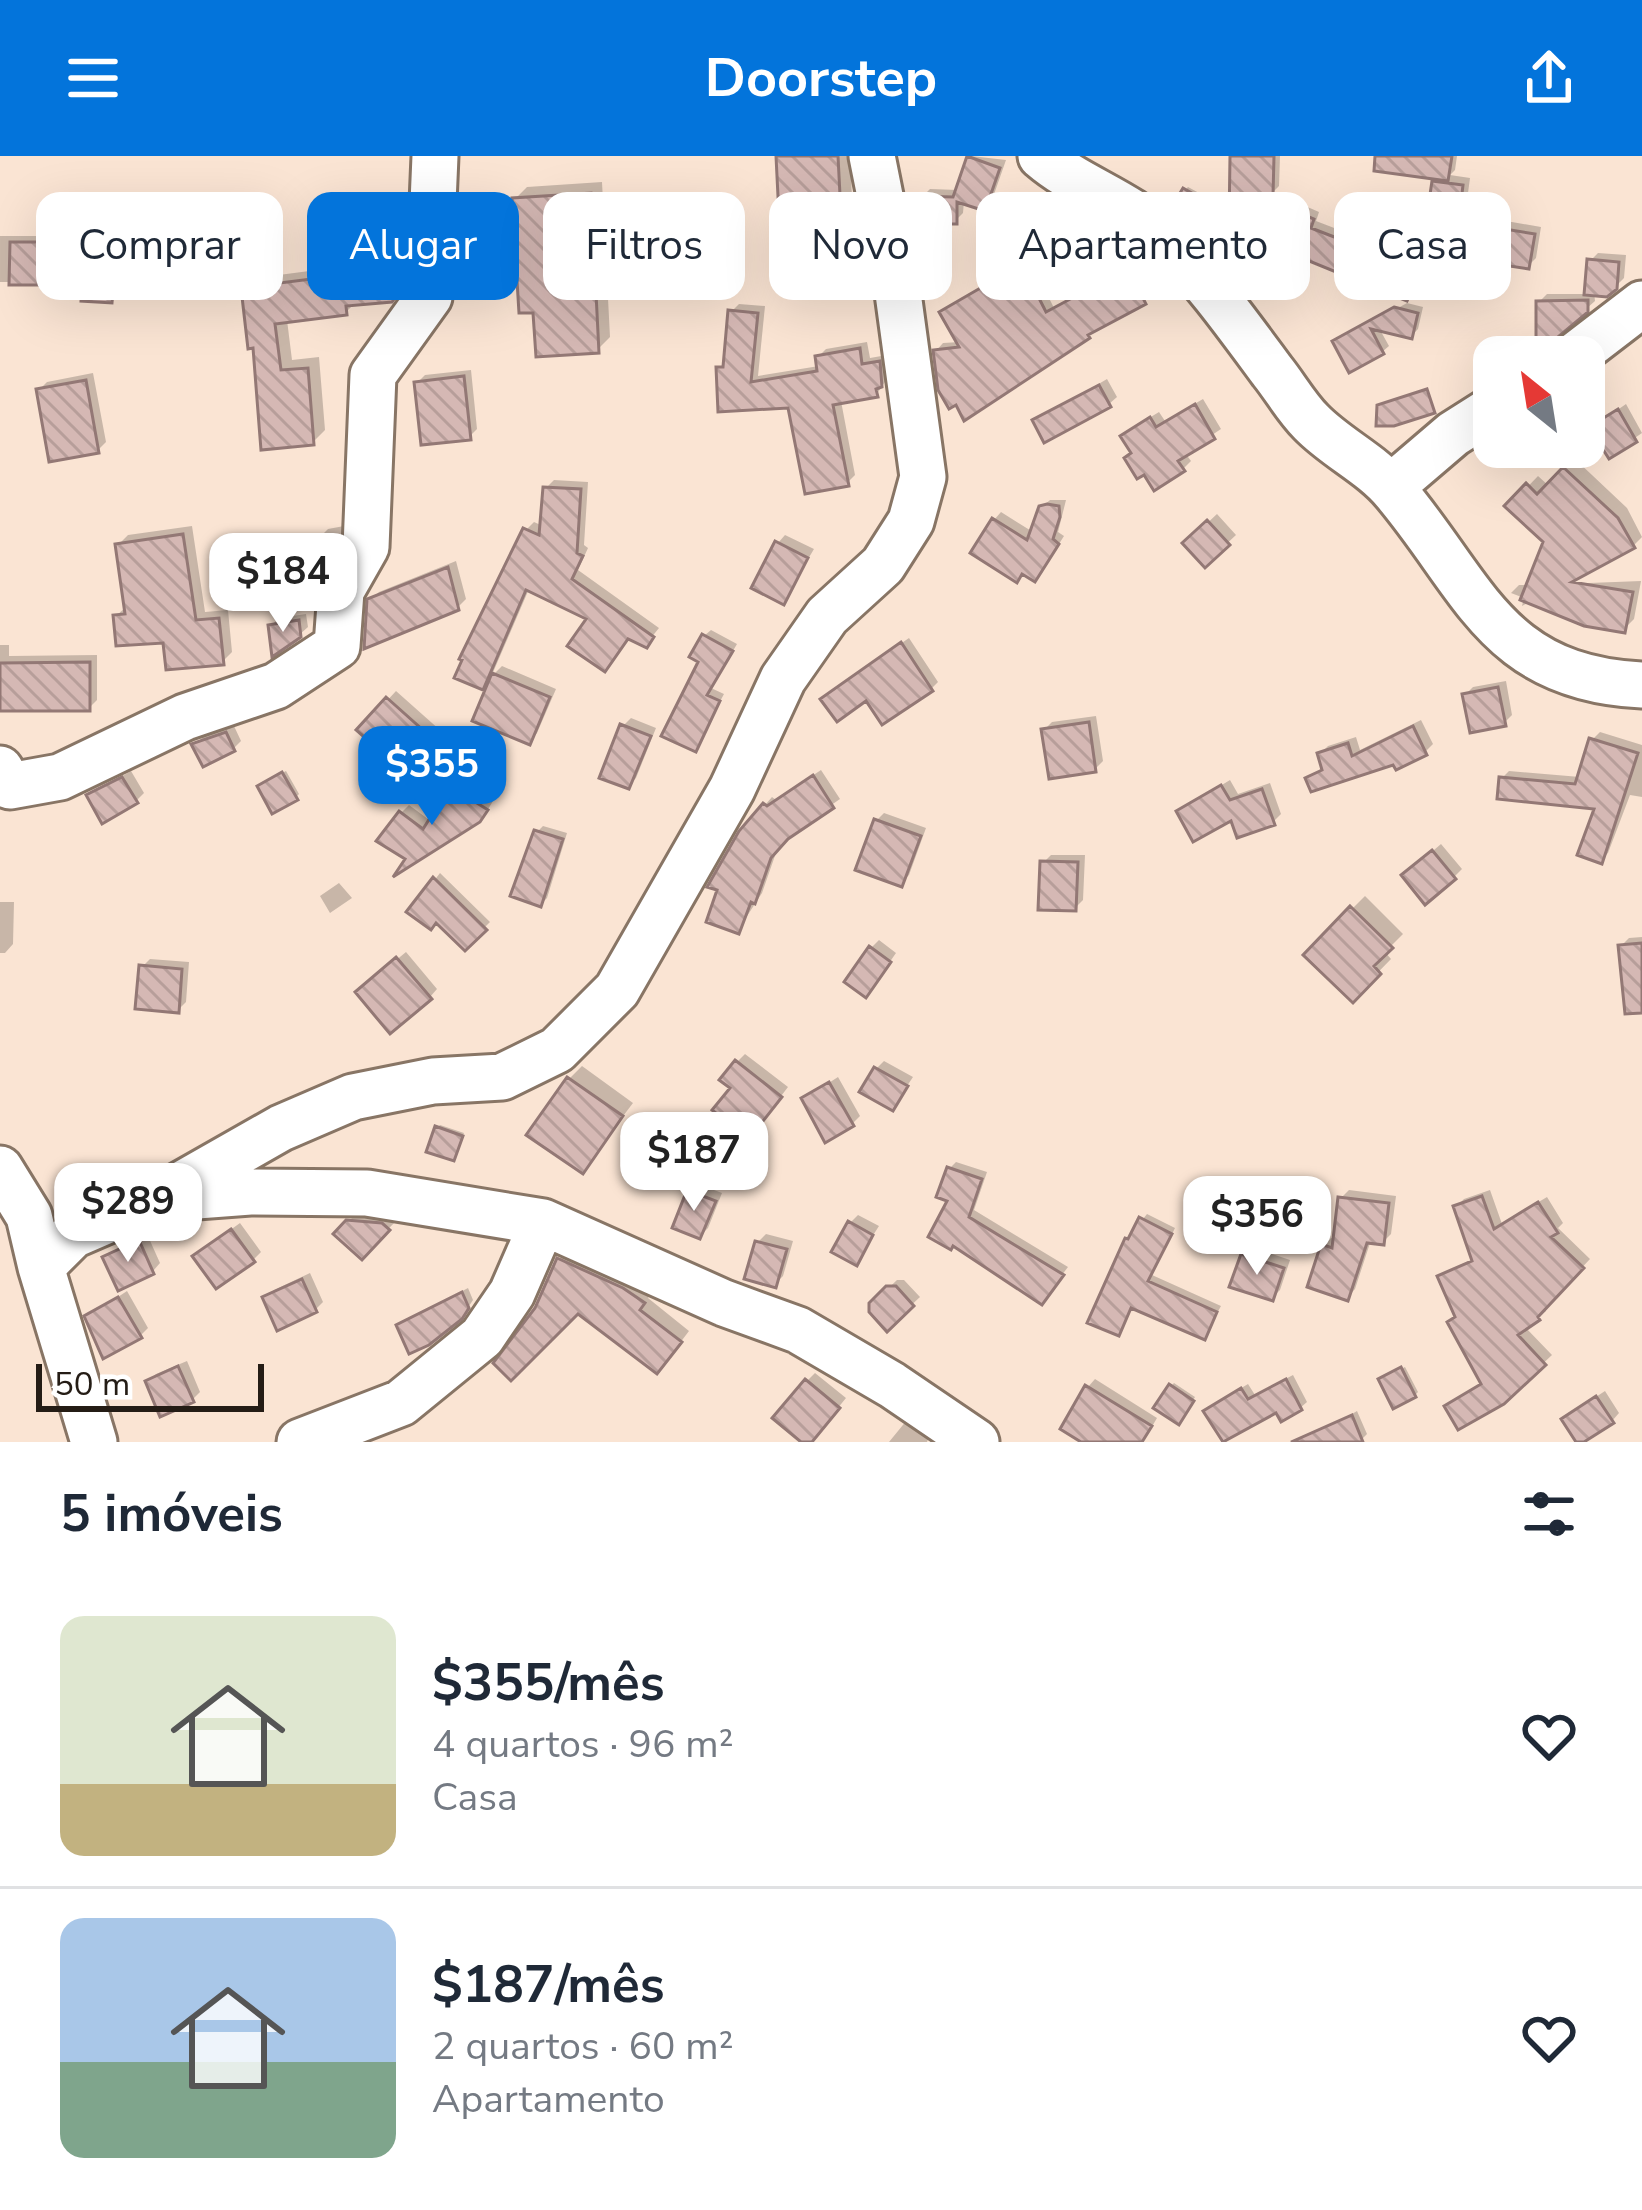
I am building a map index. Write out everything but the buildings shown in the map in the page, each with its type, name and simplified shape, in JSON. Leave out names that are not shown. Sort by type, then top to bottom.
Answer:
[{"type":"street","points":[[0,769],[10,787],[60,777],[185,718],[276,686],[337,646],[341,591],[366,547],[374,375],[429,297],[435,156]]},
{"type":"street","points":[[40,1267],[74,1235],[155,1199],[281,1128],[353,1097],[433,1081],[502,1077],[556,1050],[617,990],[732,788],[783,679],[826,616],[883,565],[911,521],[923,477],[895,271],[872,156]]},
{"type":"street","points":[[1041,156],[1059,172],[1125,206],[1162,236],[1311,423],[1391,487],[1478,608],[1504,635],[1543,659],[1602,683],[1642,685]]},
{"type":"street","points":[[1600,336],[1642,304]]},
{"type":"street","points":[[1391,487],[1473,421]]},
{"type":"street","points":[[0,1169],[29,1216],[94,1442]]},
{"type":"street","points":[[155,1199],[250,1192],[367,1192],[543,1222],[724,1303],[798,1330],[976,1442]]},
{"type":"street","points":[[300,1442],[401,1403],[482,1337],[512,1293],[543,1222]]}]
